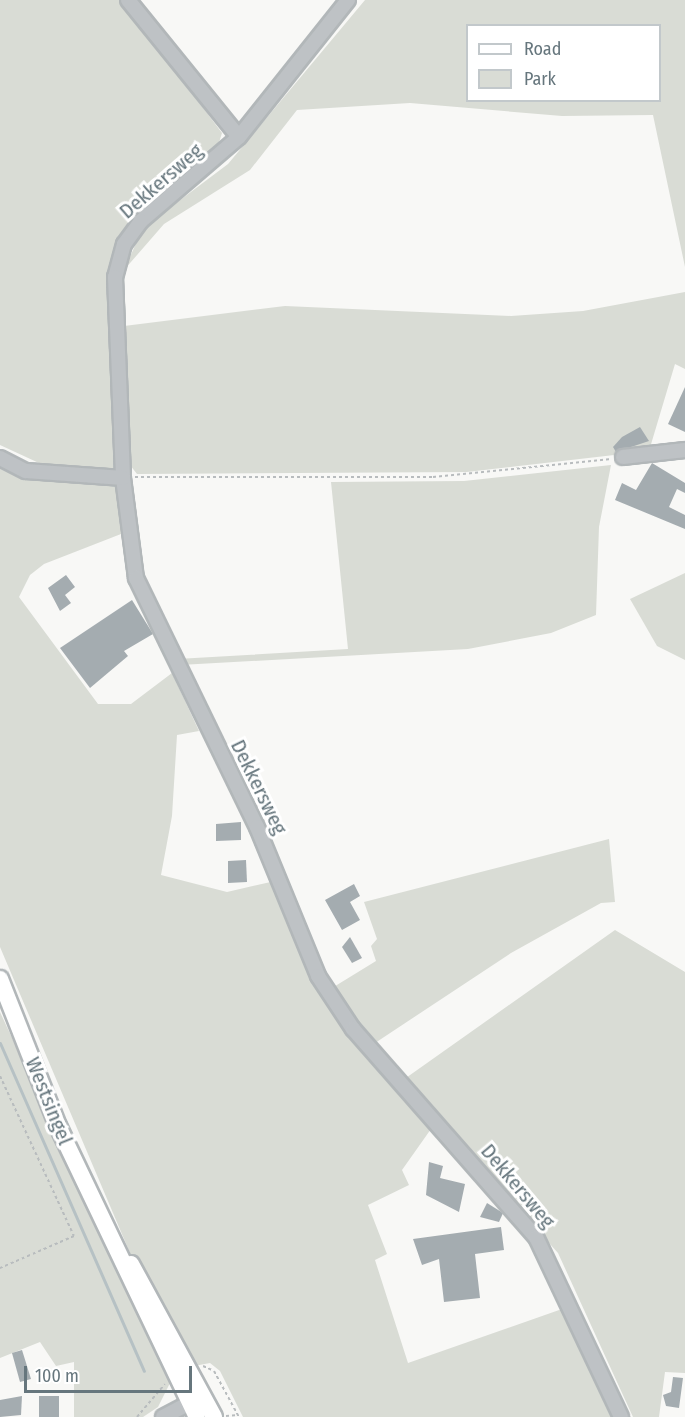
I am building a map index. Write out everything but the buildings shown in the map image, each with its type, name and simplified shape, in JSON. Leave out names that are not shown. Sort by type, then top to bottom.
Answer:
[{"type":"main road","name":"Westsingel","points":[[0,979],[58,1126],[103,1221],[197,1405],[214,1417]]},
{"type":"street","points":[[128,0],[239,137]]},
{"type":"street","name":"Dekkersweg","points":[[348,0],[239,137],[141,221],[124,244],[115,278],[123,478],[136,578],[257,826],[318,976],[353,1029],[536,1237],[621,1417]]},
{"type":"street","points":[[623,457],[685,450]]},
{"type":"street","points":[[0,458],[26,471],[123,478]]},
{"type":"street","points":[[163,1417],[197,1405]]},
{"type":"path","points":[[123,478],[433,477],[623,457]]},
{"type":"path","points":[[0,1076],[74,1236],[0,1268]]},
{"type":"path","points":[[224,1417],[239,1416]]},
{"type":"green space","points":[[0,0],[122,0],[222,133],[216,152],[139,212],[113,251],[108,295],[117,469],[39,463],[0,445]]},
{"type":"green space","points":[[365,0],[685,0],[685,267],[653,115],[562,116],[410,103],[297,110],[250,170],[164,224],[124,270],[143,228],[228,164]]},
{"type":"green space","points":[[685,292],[685,369],[675,364],[649,451],[467,472],[137,474],[130,465],[124,326],[285,306],[511,316],[583,311]]},
{"type":"green space","points":[[0,461],[24,475],[118,487],[121,534],[44,564],[30,575],[19,597],[98,704],[131,704],[172,673],[199,731],[177,735],[172,816],[161,875],[227,892],[275,881],[367,1055],[431,1129],[402,1170],[409,1185],[368,1205],[387,1254],[375,1260],[408,1363],[562,1309],[612,1417],[243,1417],[220,1371],[210,1363],[194,1366],[133,1260],[0,947]]},
{"type":"green space","points":[[611,465],[599,527],[596,615],[551,633],[468,649],[180,665],[177,659],[348,649],[331,482],[464,481]]},
{"type":"green space","points":[[685,573],[685,660],[657,646],[630,599]]},
{"type":"green space","points":[[609,839],[615,902],[601,903],[511,953],[372,1045],[332,988],[376,961],[371,946],[377,939],[364,902]]},
{"type":"green space","points":[[615,930],[685,972],[685,1373],[665,1372],[659,1417],[633,1417],[558,1253],[403,1080]]},
{"type":"green space","points":[[0,1012],[171,1381],[158,1407],[143,1417],[74,1417],[74,1362],[56,1366],[40,1342],[0,1358]]},
{"type":"waterway","points":[[0,1043],[144,1371]]}]
